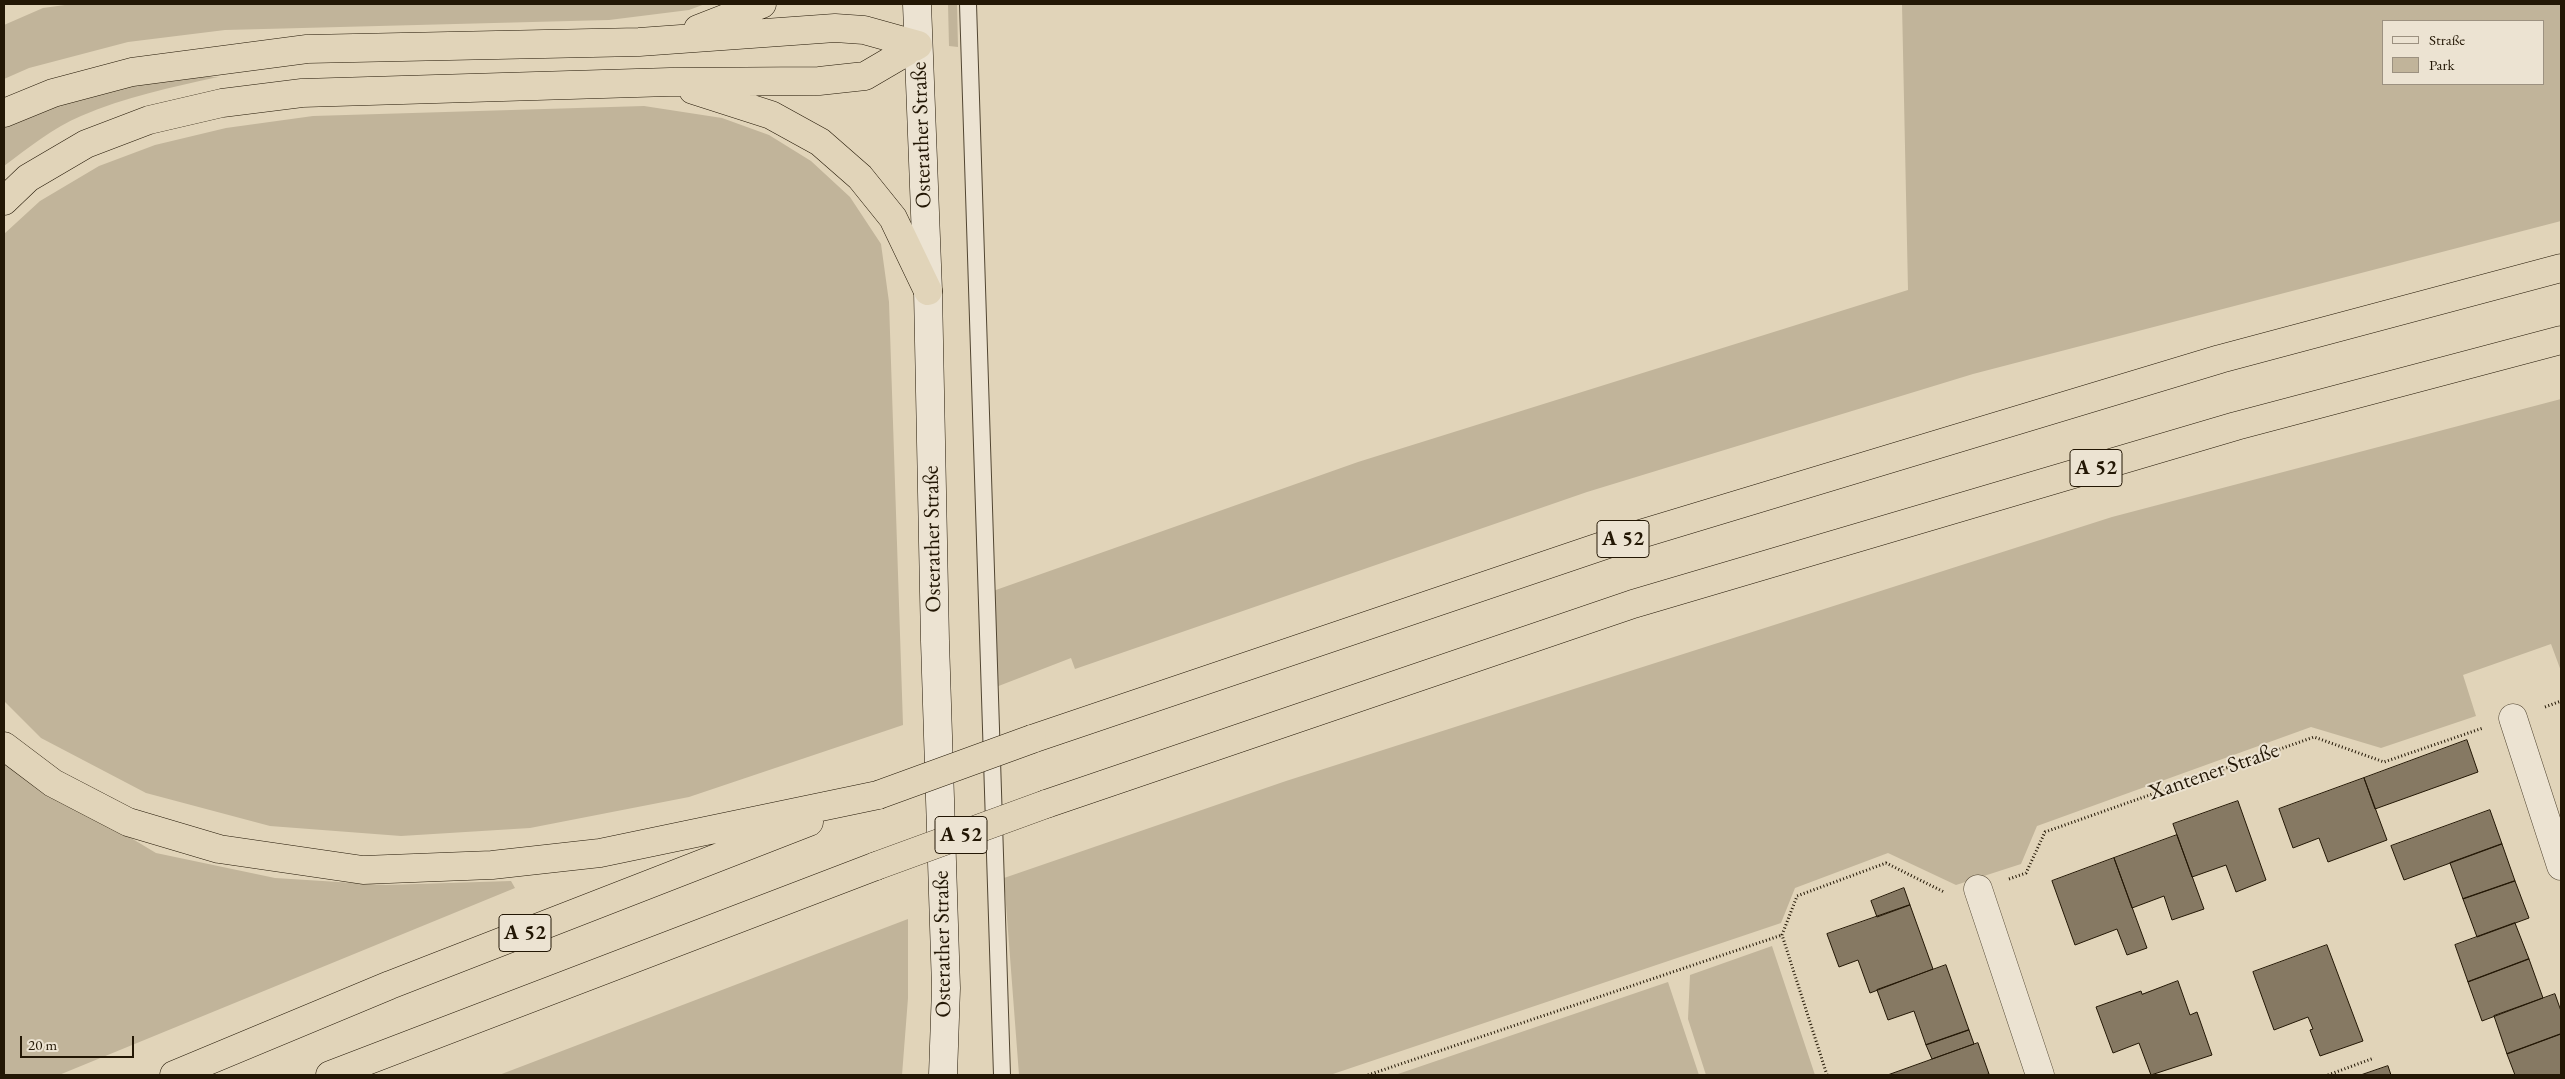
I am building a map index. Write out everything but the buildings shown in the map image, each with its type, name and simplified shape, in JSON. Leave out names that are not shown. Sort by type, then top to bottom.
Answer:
[{"type":"highway","points":[[639,42],[710,26],[762,4]]},
{"type":"highway","points":[[4,113],[53,93],[132,72],[307,49],[639,42],[835,28],[864,30],[918,45]]},
{"type":"highway","points":[[4,201],[28,178],[86,144],[149,120],[222,103],[302,93],[670,82],[819,81],[865,76],[918,45]]},
{"type":"highway","points":[[670,82],[771,115],[820,142],[860,177],[892,218],[928,291]]},
{"type":"highway","name":"A 52","points":[[174,1075],[390,985],[878,795],[1032,739],[1614,542],[2220,359],[2561,268]]},
{"type":"highway","name":"A 52","points":[[334,1074],[876,866],[1046,804],[1633,604],[2236,426],[2561,340]]},
{"type":"highway","points":[[4,746],[53,783],[128,822],[219,849],[363,870],[492,865],[600,853],[878,795]]},
{"type":"main road","name":"Osterather Straße","points":[[917,4],[928,291],[935,651],[946,988],[943,1075]]},
{"type":"main road","points":[[2513,718],[2561,866]]},
{"type":"main road","points":[[1978,889],[2040,1075]]},
{"type":"lane","points":[[968,4],[1002,1075]]},
{"type":"path","name":"Xantener Straße","points":[[1782,935],[1797,896],[1886,863],[1954,897],[2026,873],[2045,832],[2314,737],[2384,762],[2513,718]]},
{"type":"path","points":[[1368,1075],[1782,935],[1827,1075]]},
{"type":"path","points":[[2328,1075],[2374,1058]]},
{"type":"green space","points":[[72,4],[705,4],[689,10],[609,20],[225,30],[128,42],[29,68],[4,79],[4,25],[43,8]]},
{"type":"green space","points":[[948,4],[957,4],[958,47],[949,46]]},
{"type":"green space","points":[[1902,4],[2561,4],[2561,221],[1973,374],[1587,492],[1075,669],[1071,658],[996,687],[993,591],[1358,462],[1908,290]]},
{"type":"green space","points":[[192,76],[218,77],[132,98],[81,116],[51,132],[4,166],[4,123],[55,103],[128,84]]},
{"type":"green space","points":[[644,106],[722,118],[769,135],[811,161],[850,197],[881,244],[889,302],[903,725],[689,797],[530,828],[401,836],[270,826],[146,793],[41,738],[4,701],[4,234],[40,201],[99,166],[155,145],[226,128],[313,116]]},
{"type":"green space","points":[[2561,399],[2561,671],[2551,644],[2463,675],[2476,716],[2381,748],[2311,727],[2037,826],[2021,864],[1956,885],[1888,853],[1795,888],[1781,923],[1330,1075],[1019,1075],[1004,878],[1286,781],[2112,517]]},
{"type":"green space","points":[[4,762],[156,853],[275,878],[386,885],[511,881],[515,888],[59,1075],[4,1075]]},
{"type":"green space","points":[[908,919],[908,998],[902,1075],[499,1075]]},
{"type":"green space","points":[[1772,946],[1815,1075],[1706,1075],[1688,1019],[1690,975]]},
{"type":"green space","points":[[1668,982],[1699,1075],[1395,1075]]}]
